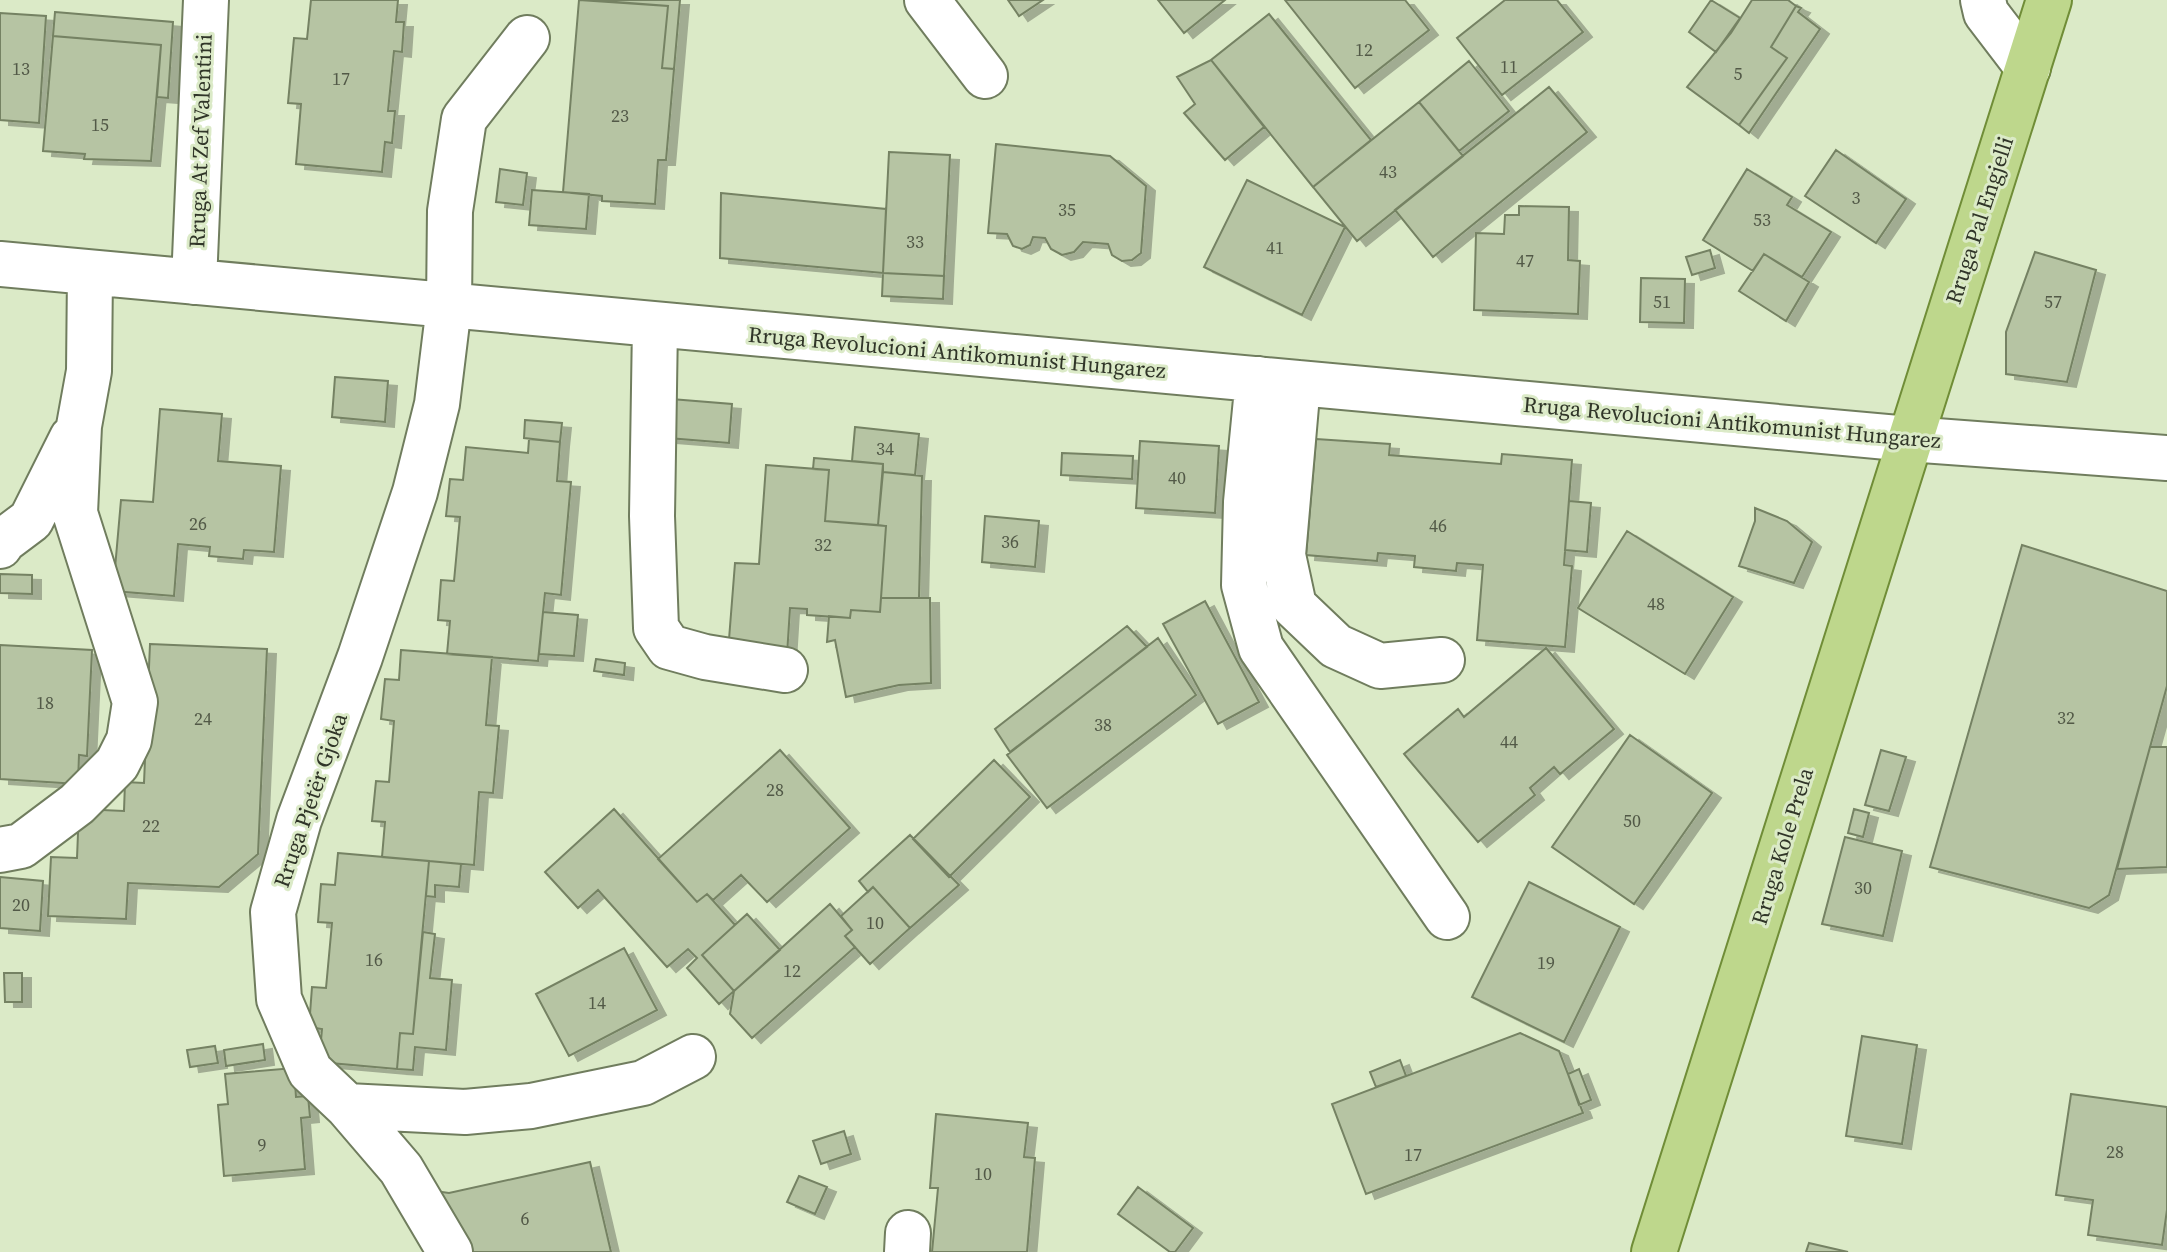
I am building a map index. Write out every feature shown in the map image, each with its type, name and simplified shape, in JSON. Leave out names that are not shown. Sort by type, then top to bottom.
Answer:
[{"type":"main road","name":"Rruga Pal Engjelli","points":[[1909,439],[2049,0]]},
{"type":"main road","name":"Rruga Kole Prela","points":[[1654,1252],[1909,439]]},
{"type":"street","name":"Rruga At Zef Valentini","points":[[194,282],[206,0]]},
{"type":"street","points":[[927,0],[985,76]]},
{"type":"street","points":[[1983,0],[1986,13],[2028,68]]},
{"type":"street","points":[[449,306],[450,211],[464,119],[527,38]]},
{"type":"street","name":"Rruga Revolucioni Antikomunist Hungarez","points":[[0,264],[1909,439],[2167,458]]},
{"type":"street","points":[[0,850],[21,846],[77,804],[117,764],[129,740],[135,702],[75,513],[79,426],[89,371],[90,273]]},
{"type":"street","name":"Rruga Pjetër Gjoka","points":[[449,306],[437,404],[415,492],[360,657],[299,820],[273,912],[279,999],[310,1071],[347,1106],[401,1169],[450,1252]]},
{"type":"street","points":[[655,325],[652,516],[656,628],[669,647],[705,657],[785,670]]},
{"type":"street","points":[[1278,381],[1283,555],[1294,606],[1336,646],[1380,666],[1442,660]]},
{"type":"street","points":[[1278,381],[1246,502],[1244,585],[1261,648],[1447,917]]},
{"type":"street","points":[[0,546],[31,520],[79,426]]},
{"type":"street","points":[[347,1106],[465,1112],[531,1106],[643,1083],[693,1057]]},
{"type":"building","points":[[311,0],[398,0],[396,22],[404,22],[402,52],[394,51],[388,111],[395,111],[392,143],[385,142],[382,172],[296,164],[301,104],[288,103],[294,38],[307,39]]},
{"type":"building","points":[[579,0],[668,6],[662,68],[674,69],[666,160],[658,160],[655,204],[602,201],[602,196],[563,192]]},
{"type":"building","points":[[590,0],[680,0],[674,69],[662,68],[668,6]]},
{"type":"building","points":[[1008,0],[1043,0],[1019,16]]},
{"type":"building","points":[[1158,0],[1225,0],[1184,33]]},
{"type":"building","points":[[1285,0],[1405,0],[1429,30],[1355,88]]},
{"type":"building","points":[[1505,0],[1557,0],[1583,32],[1502,95],[1457,38]]},
{"type":"building","points":[[1711,0],[1740,18],[1716,52],[1689,32]]},
{"type":"building","points":[[1752,0],[1788,0],[1796,6],[1771,47],[1787,58],[1739,125],[1687,87],[1731,33]]},
{"type":"building","points":[[1796,6],[1801,8],[1798,12],[1820,29],[1749,133],[1739,125],[1787,58],[1771,47]]},
{"type":"building","points":[[55,12],[173,22],[168,98],[157,97],[161,45],[53,36]]},
{"type":"building","points":[[0,13],[46,16],[39,123],[0,120]]},
{"type":"building","points":[[1269,14],[1371,140],[1313,187],[1211,60]]},
{"type":"building","points":[[53,36],[161,45],[151,161],[84,159],[85,154],[43,151]]},
{"type":"building","points":[[1211,60],[1264,127],[1225,160],[1184,113],[1195,104],[1177,77]]},
{"type":"building","points":[[1469,61],[1509,111],[1459,151],[1419,102]]},
{"type":"building","points":[[1549,87],[1587,132],[1433,257],[1395,210]]},
{"type":"building","points":[[1419,102],[1463,156],[1357,241],[1313,187]]},
{"type":"building","points":[[996,144],[1110,156],[1146,186],[1141,253],[1132,260],[1122,261],[1112,255],[1108,244],[1083,242],[1074,252],[1062,255],[1051,249],[1045,238],[1033,237],[1030,245],[1022,249],[1013,246],[1007,234],[988,233]]},
{"type":"building","points":[[1836,150],[1906,199],[1876,243],[1805,196]]},
{"type":"building","points":[[889,152],[950,155],[944,276],[883,273]]},
{"type":"building","points":[[500,169],[527,173],[523,205],[496,202]]},
{"type":"building","points":[[1747,169],[1792,197],[1787,205],[1831,232],[1802,277],[1764,254],[1753,271],[1703,240]]},
{"type":"building","points":[[1247,180],[1345,227],[1302,315],[1204,267]]},
{"type":"building","points":[[532,190],[589,194],[586,229],[529,225]]},
{"type":"building","points":[[721,193],[886,209],[883,273],[720,258]]},
{"type":"building","points":[[1519,206],[1569,207],[1568,260],[1580,261],[1578,314],[1474,310],[1476,233],[1504,234],[1505,215],[1519,215]]},
{"type":"building","points":[[1710,250],[1715,268],[1692,275],[1686,257]]},
{"type":"building","points":[[2035,252],[2096,270],[2067,382],[2006,374],[2006,332]]},
{"type":"building","points":[[1764,254],[1809,282],[1786,321],[1739,291]]},
{"type":"building","points":[[883,273],[944,276],[943,299],[882,296]]},
{"type":"building","points":[[1641,278],[1685,279],[1684,323],[1640,322]]},
{"type":"building","points":[[335,377],[388,381],[385,422],[332,417]]},
{"type":"building","points":[[671,399],[732,404],[729,443],[668,438]]},
{"type":"building","points":[[160,409],[222,414],[218,461],[281,466],[274,552],[244,550],[243,559],[209,556],[210,547],[178,544],[174,596],[113,591],[121,500],[153,502]]},
{"type":"building","points":[[525,420],[562,423],[560,442],[524,438]]},
{"type":"building","points":[[855,427],[919,434],[915,475],[883,472],[883,464],[852,461]]},
{"type":"building","points":[[529,439],[560,442],[557,481],[571,482],[561,595],[545,593],[538,661],[447,654],[450,621],[438,620],[441,580],[454,581],[460,517],[446,516],[450,479],[463,480],[466,447],[528,453]]},
{"type":"building","points":[[1316,439],[1390,444],[1389,455],[1501,464],[1502,454],[1572,460],[1564,565],[1572,566],[1565,647],[1477,640],[1483,565],[1457,563],[1456,571],[1414,567],[1415,556],[1378,553],[1377,561],[1306,555]]},
{"type":"building","points":[[1140,441],[1219,446],[1215,513],[1136,508]]},
{"type":"building","points":[[1062,453],[1133,456],[1132,479],[1061,475]]},
{"type":"building","points":[[814,458],[883,464],[878,525],[825,521],[829,470],[813,469]]},
{"type":"building","points":[[766,465],[829,470],[825,521],[886,526],[880,612],[851,610],[850,618],[807,615],[807,609],[790,608],[787,655],[728,652],[735,563],[759,564]]},
{"type":"building","points":[[883,472],[922,476],[919,598],[881,598],[886,526],[878,525]]},
{"type":"building","points":[[1569,501],[1591,503],[1587,552],[1565,550]]},
{"type":"building","points":[[1755,508],[1787,521],[1812,542],[1794,583],[1739,566],[1755,521]]},
{"type":"building","points":[[985,516],[1039,521],[1035,567],[982,562]]},
{"type":"building","points":[[1627,531],[1733,597],[1685,674],[1578,608]]},
{"type":"building","points":[[2022,545],[2167,591],[2167,686],[2109,895],[2089,908],[1930,867]]},
{"type":"building","points":[[0,574],[32,575],[32,594],[0,593]]},
{"type":"building","points":[[881,598],[930,598],[931,683],[899,685],[846,697],[835,640],[827,642],[829,616],[850,618],[851,610],[880,612]]},
{"type":"building","points":[[1205,601],[1259,702],[1218,724],[1163,624]]},
{"type":"building","points":[[543,612],[578,615],[574,656],[539,654]]},
{"type":"building","points":[[1127,626],[1147,647],[1010,752],[995,729]]},
{"type":"building","points":[[1158,638],[1196,695],[1047,808],[1007,755]]},
{"type":"building","points":[[150,644],[267,649],[258,854],[219,887],[128,883],[126,919],[48,916],[51,857],[77,858],[79,809],[124,811],[125,782],[144,783]]},
{"type":"building","points":[[0,645],[92,650],[87,756],[79,755],[78,784],[0,779]]},
{"type":"building","points":[[1546,648],[1614,729],[1560,774],[1554,767],[1530,788],[1535,795],[1478,842],[1404,754],[1458,709],[1464,717]]},
{"type":"building","points":[[401,650],[492,657],[486,725],[499,726],[493,793],[479,792],[474,865],[382,857],[385,822],[372,821],[376,781],[389,782],[394,721],[381,719],[385,679],[399,680]]},
{"type":"building","points":[[596,659],[625,663],[624,675],[594,671]]},
{"type":"building","points":[[1630,735],[1712,793],[1634,904],[1552,847]]},
{"type":"building","points":[[2150,747],[2167,747],[2167,867],[2117,869]]},
{"type":"building","points":[[780,750],[850,828],[767,902],[741,875],[713,900],[707,894],[697,902],[658,859]]},
{"type":"building","points":[[1881,750],[1906,757],[1889,811],[1865,805]]},
{"type":"building","points":[[994,760],[1030,797],[949,877],[913,839]]},
{"type":"building","points":[[614,809],[697,902],[707,894],[735,925],[702,955],[734,991],[719,1004],[687,968],[697,958],[688,949],[667,967],[598,890],[578,908],[545,872]]},
{"type":"building","points":[[1854,809],[1869,813],[1863,837],[1848,833]]},
{"type":"building","points":[[910,835],[959,885],[910,928],[873,887],[868,892],[859,881]]},
{"type":"building","points":[[1845,837],[1902,851],[1883,936],[1822,924]]},
{"type":"building","points":[[338,853],[429,861],[413,1034],[400,1033],[397,1069],[319,1062],[322,1029],[309,1027],[312,987],[326,988],[332,923],[318,922],[321,884],[335,885]]},
{"type":"building","points":[[429,861],[461,864],[459,887],[435,885],[435,897],[426,896]]},
{"type":"building","points":[[0,877],[43,881],[40,931],[0,928]]},
{"type":"building","points":[[1529,882],[1620,927],[1564,1042],[1472,997]]},
{"type":"building","points":[[873,887],[910,928],[870,964],[845,936],[852,930],[841,916]]},
{"type":"building","points":[[830,904],[852,930],[845,936],[855,947],[752,1038],[730,1014],[734,991]]},
{"type":"building","points":[[747,914],[780,950],[734,991],[702,955]]},
{"type":"building","points":[[423,932],[435,934],[430,978],[452,980],[446,1050],[415,1047],[413,1070],[397,1069],[400,1033],[413,1034]]},
{"type":"building","points":[[624,948],[657,1010],[569,1056],[536,994]]},
{"type":"building","points":[[4,973],[22,973],[22,1002],[5,1002]]},
{"type":"building","points":[[1520,1033],[1559,1051],[1583,1113],[1366,1194],[1332,1104]]},
{"type":"building","points":[[1862,1036],[1917,1045],[1902,1144],[1846,1136]]},
{"type":"building","points":[[263,1044],[265,1060],[226,1066],[224,1050]]},
{"type":"building","points":[[215,1046],[218,1063],[190,1067],[187,1050]]},
{"type":"building","points":[[1400,1060],[1406,1076],[1376,1087],[1370,1072]]},
{"type":"building","points":[[294,1068],[296,1097],[308,1096],[310,1117],[301,1118],[305,1169],[224,1176],[218,1105],[228,1104],[225,1074]]},
{"type":"building","points":[[1579,1069],[1591,1100],[1579,1105],[1568,1074]]},
{"type":"building","points":[[2071,1094],[2167,1107],[2167,1210],[2162,1245],[2088,1235],[2093,1200],[2056,1195]]},
{"type":"building","points":[[936,1114],[1028,1123],[1024,1157],[1035,1158],[1027,1252],[932,1252],[938,1188],[930,1188]]},
{"type":"building","points":[[844,1131],[851,1154],[821,1164],[813,1141]]},
{"type":"building","points":[[590,1162],[611,1252],[467,1252],[435,1191],[449,1193]]},
{"type":"building","points":[[799,1176],[827,1187],[815,1214],[787,1202]]},
{"type":"building","points":[[1138,1187],[1193,1228],[1175,1252],[1170,1252],[1118,1214]]},
{"type":"building","points":[[1809,1243],[1848,1252],[1806,1252]]}]
